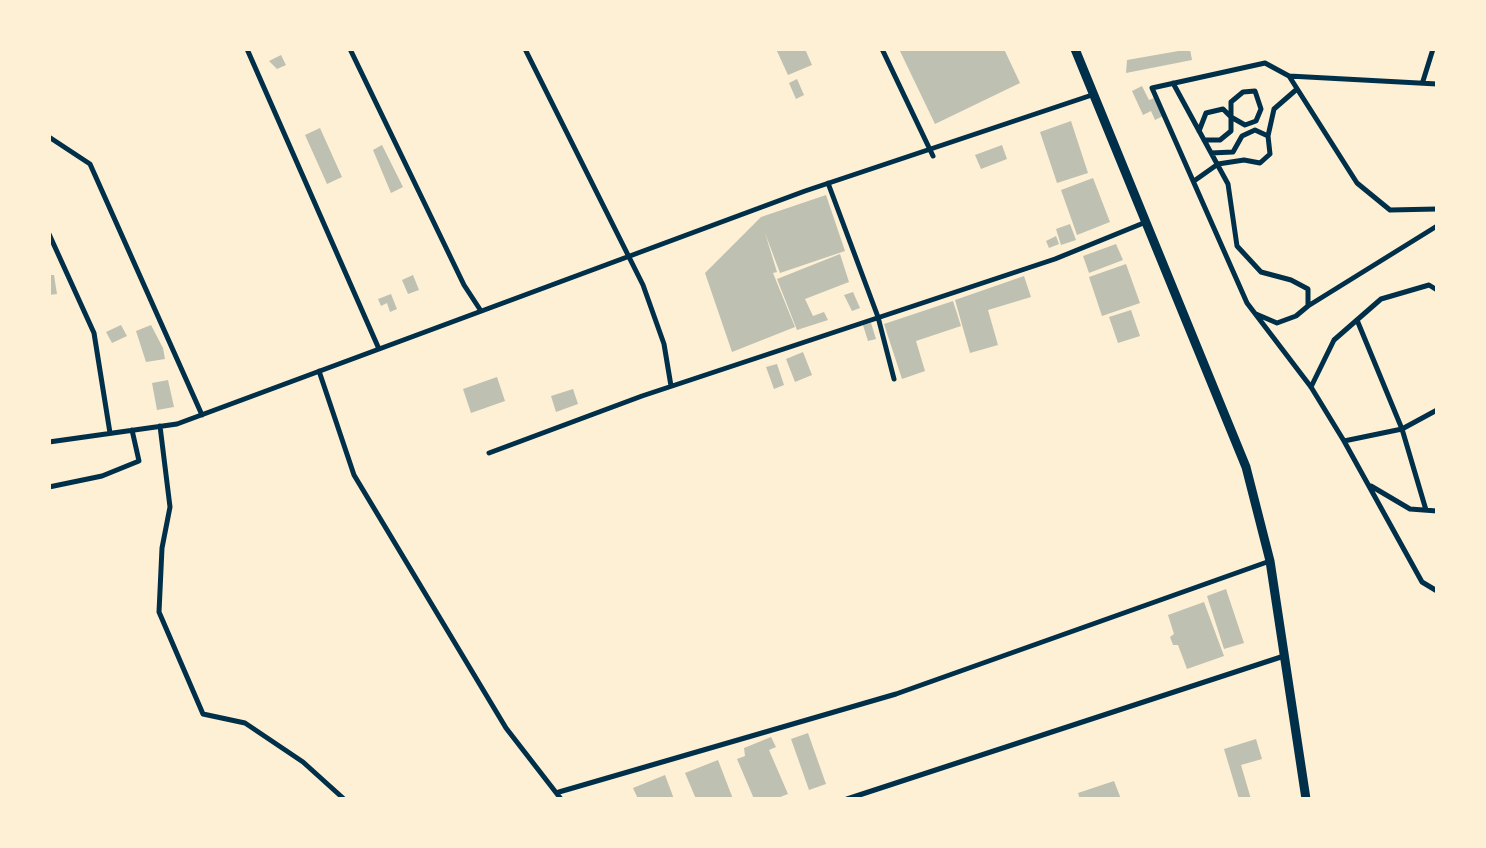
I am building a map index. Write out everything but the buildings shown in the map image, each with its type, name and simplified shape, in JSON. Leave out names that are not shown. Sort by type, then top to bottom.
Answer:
[{"type":"main road","points":[[1075,49],[1246,467],[1270,561],[1306,799]]},
{"type":"street","points":[[247,49],[379,349]]},
{"type":"street","points":[[350,49],[464,285],[481,311]]},
{"type":"street","points":[[525,49],[626,257],[643,285],[664,344],[671,386]]},
{"type":"street","points":[[882,49],[933,156]]},
{"type":"street","points":[[1423,81],[1433,49]]},
{"type":"street","points":[[1437,84],[1423,81],[1289,76],[1265,63],[1152,88],[1247,303],[1311,387],[1345,441],[1422,582],[1437,591]]},
{"type":"street","points":[[1289,76],[1357,183],[1390,210],[1437,209]]},
{"type":"street","points":[[1173,83],[1228,184],[1237,246],[1261,272],[1308,289],[1308,306]]},
{"type":"street","points":[[1194,181],[1217,164],[1244,160],[1259,163],[1270,154],[1268,135],[1275,109],[1297,89]]},
{"type":"street","points":[[1199,131],[1206,113],[1223,109],[1231,117],[1245,125],[1256,121],[1261,109],[1255,91],[1243,92],[1231,102],[1231,117],[1231,131],[1220,140],[1204,139]]},
{"type":"street","points":[[49,442],[160,426],[202,415],[828,183],[1095,94]]},
{"type":"street","points":[[1211,153],[1233,152],[1242,136],[1255,130],[1268,135]]},
{"type":"street","points":[[49,136],[90,164],[202,415]]},
{"type":"street","points":[[828,183],[878,317],[894,379]]},
{"type":"street","points":[[489,453],[671,386],[1055,259],[1147,221]]},
{"type":"street","points":[[1255,313],[1277,323],[1296,316],[1437,226]]},
{"type":"street","points":[[49,234],[94,333],[110,433]]},
{"type":"street","points":[[1311,387],[1334,340],[1381,299],[1429,285],[1437,290]]},
{"type":"street","points":[[1357,320],[1402,429],[1426,510]]},
{"type":"street","points":[[318,371],[354,475],[506,728],[559,792],[561,799]]},
{"type":"street","points":[[1345,441],[1402,429],[1437,411]]},
{"type":"street","points":[[160,426],[170,507],[162,548],[159,612],[203,714],[245,723],[303,762],[344,799]]},
{"type":"street","points":[[49,487],[102,476],[139,461],[132,430]]},
{"type":"street","points":[[1368,484],[1410,509],[1437,511]]},
{"type":"street","points":[[559,792],[896,694],[1270,561]]},
{"type":"street","points":[[848,799],[1284,656]]}]
